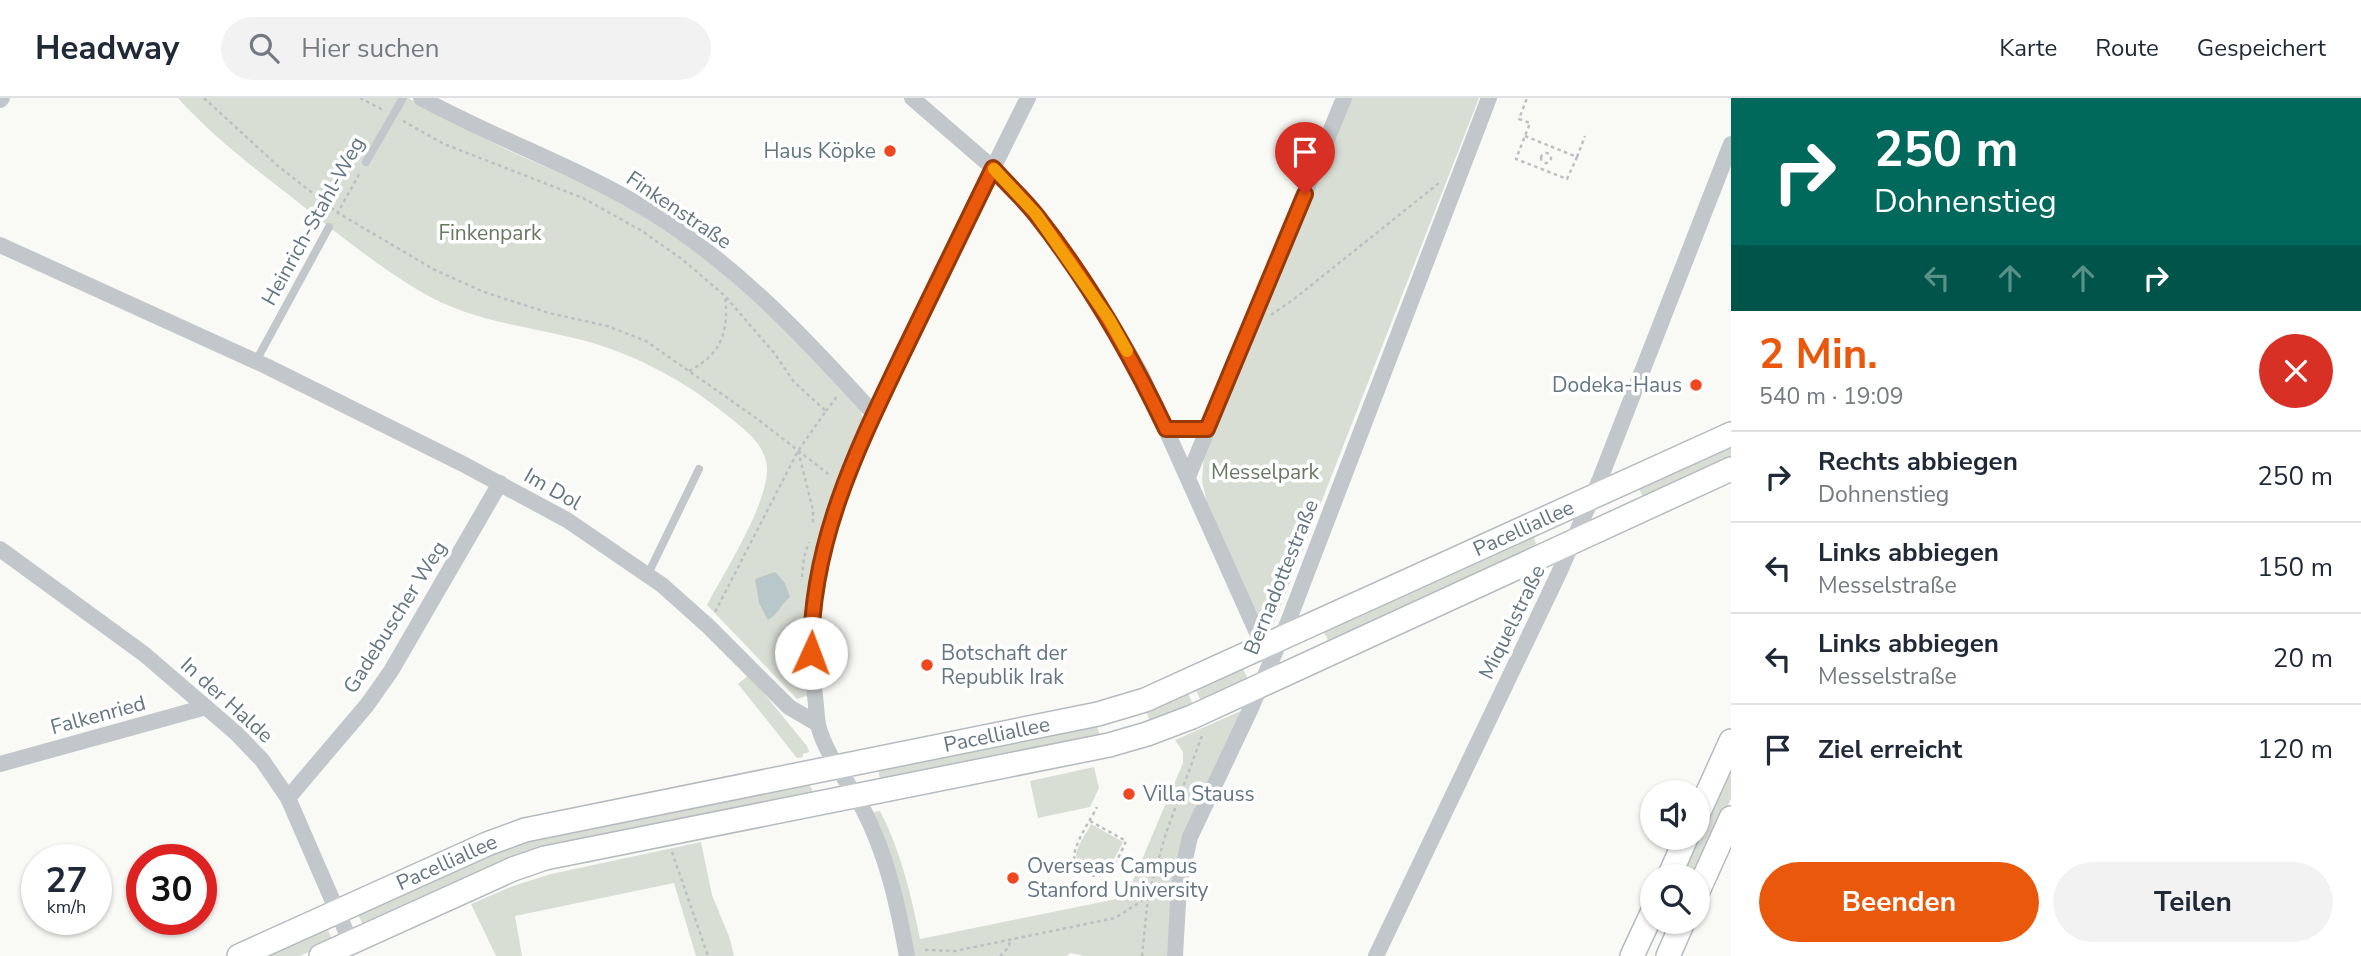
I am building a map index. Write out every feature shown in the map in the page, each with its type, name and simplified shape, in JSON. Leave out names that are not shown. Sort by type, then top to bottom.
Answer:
[{"type":"street","name":"Finkenstraße","points":[[421,98],[459,119],[598,183],[653,213],[693,240],[770,304],[874,414]]},
{"type":"street","points":[[912,98],[993,168],[1036,214],[1109,319],[1140,374],[1272,650]]},
{"type":"street","points":[[912,953],[890,877],[864,811],[824,742],[818,724],[811,653],[815,589],[827,531],[843,484],[874,414],[1028,98]]},
{"type":"street","points":[[1188,477],[1345,98]]},
{"type":"street","name":"Bernadottestraße","points":[[1175,956],[1179,885],[1190,837],[1261,685],[1272,650],[1489,98]]},
{"type":"street","name":"Miquelstraße","points":[[1376,956],[1592,498],[1731,144]]},
{"type":"street","name":"Im Dol","points":[[0,245],[256,361],[500,483],[567,520],[648,574],[708,626],[789,707],[818,724]]},
{"type":"street","points":[[1166,429],[1207,429]]},
{"type":"street","name":"Pacelliallee","points":[[239,956],[487,844],[525,830],[1098,714],[1136,703],[1272,650],[1731,434]]},
{"type":"street","name":"Pacelliallee","points":[[321,956],[513,869],[545,858],[1109,745],[1147,734],[1192,717],[1731,468]]},
{"type":"street","name":"Gadebuscher Weg","points":[[288,798],[367,705],[391,671],[500,483]]},
{"type":"street","name":"In der Halde","points":[[0,549],[106,624],[155,663],[262,760],[288,798],[351,943]]},
{"type":"street","points":[[1136,703],[1147,734]]},
{"type":"street","name":"Falkenried","points":[[0,764],[206,708]]},
{"type":"street","points":[[1098,714],[1109,745]]},
{"type":"street","points":[[1710,787],[1731,741]]},
{"type":"street","points":[[1710,864],[1731,818]]},
{"type":"street","points":[[1632,956],[1642,934]]},
{"type":"street","points":[[1668,956],[1678,934]]},
{"type":"lane","name":"Heinrich-Stahl-Weg","points":[[366,162],[403,98]]},
{"type":"lane","name":"Heinrich-Stahl-Weg","points":[[256,361],[329,227]]},
{"type":"lane","points":[[648,574],[699,469]]},
{"type":"path","points":[[204,98],[278,166],[338,213],[435,270],[484,292],[549,313],[607,326],[646,341],[843,484]]},
{"type":"path","points":[[360,98],[444,144],[583,198],[642,231],[683,260],[725,296],[768,345],[794,382],[826,411]]},
{"type":"path","points":[[1527,98],[1519,119],[1531,123],[1516,159],[1567,179],[1585,136]]},
{"type":"path","points":[[1525,136],[1577,157]]},
{"type":"path","points":[[1542,169],[1544,163],[1541,157],[1547,153],[1550,146]]},
{"type":"path","points":[[1544,163],[1550,161],[1547,153]]},
{"type":"path","name":"Heinrich-Stahl-Weg","points":[[329,227],[366,162]]},
{"type":"path","points":[[1271,315],[1463,164]]},
{"type":"path","points":[[689,371],[713,353],[724,337],[727,313],[725,296]]},
{"type":"path","points":[[713,615],[797,451],[841,393]]},
{"type":"path","points":[[1142,956],[1148,897],[1166,833],[1207,724]]},
{"type":"path","points":[[1090,821],[1126,841],[1111,869],[1100,876],[1087,875],[1076,866],[1074,853],[1090,821],[1097,807]]},
{"type":"path","points":[[671,845],[708,956]]},
{"type":"path","points":[[912,953],[925,950],[955,951],[1115,918],[1148,897]]},
{"type":"path","points":[[1000,956],[1009,947],[1010,941]]},
{"type":"path","points":[[925,950],[929,956]]},
{"type":"green space","name":"Finkenpark","points":[[178,98],[408,98],[512,152],[620,200],[690,244],[795,338],[861,411],[864,424],[838,479],[813,559],[803,636],[809,695],[797,699],[707,605],[746,534],[763,493],[767,475],[766,461],[756,441],[746,431],[712,403],[633,358],[590,342],[511,325],[454,308],[418,290],[355,247],[249,163]]},
{"type":"green space","name":"Messelpark","points":[[1351,98],[1479,98],[1273,626],[1267,630],[1262,627],[1207,503],[1202,481],[1204,454]]},
{"type":"green space","points":[[1731,441],[1731,460],[1644,500],[1637,484]]},
{"type":"green space","points":[[1532,533],[1538,549],[1330,644],[1322,629]]},
{"type":"green space","points":[[1242,666],[1249,682],[1202,703],[1195,688]]},
{"type":"green space","points":[[749,675],[807,746],[809,752],[803,754],[803,757],[797,758],[738,684]]},
{"type":"green space","points":[[1187,691],[1194,707],[1151,724],[1145,708]]},
{"type":"green space","points":[[1243,710],[1172,889],[1167,956],[1084,956],[1071,953],[1066,956],[915,956],[902,895],[872,812],[880,811],[900,857],[920,939],[1126,897],[1183,763],[1183,752],[1175,740]]},
{"type":"green space","points":[[1095,722],[1102,740],[881,784],[877,765]]},
{"type":"green space","points":[[1731,761],[1731,799],[1710,846],[1710,807]]},
{"type":"green space","points":[[1094,767],[1099,788],[1090,807],[1038,818],[1030,781]]},
{"type":"green space","points":[[806,779],[816,797],[574,845],[364,927],[356,910],[521,840]]},
{"type":"green space","points":[[1091,824],[1123,842],[1113,861],[1098,874],[1084,870],[1076,857],[1078,847]]},
{"type":"green space","points":[[701,842],[712,895],[734,956],[696,956],[674,883],[515,916],[522,956],[496,956],[471,904],[513,886],[551,874]]},
{"type":"green space","points":[[1690,850],[1708,850],[1702,864],[1684,864]]},
{"type":"green space","points":[[325,924],[333,941],[300,956],[254,956]]},
{"type":"shaded area","points":[[775,572],[785,583],[790,597],[768,620],[759,603],[755,579]]},
{"type":"slow traffic","points":[[994,169],[1036,214],[1109,319],[1127,351]]},
{"type":"place","name":"Haus Köpke","points":[[890,151]]},
{"type":"place","name":"Dodeka-Haus","points":[[1696,385]]},
{"type":"place","name":"Botschaft der Republik Irak","points":[[927,665]]},
{"type":"place","name":"Villa Stauss","points":[[1129,794]]},
{"type":"place","name":"Overseas Campus Stanford University","points":[[1013,878]]},
{"type":"route","points":[[811,653],[816,576],[827,531],[843,484],[860,443],[993,168],[1036,214],[1109,319],[1140,374],[1166,429],[1207,429],[1305,194]]}]
